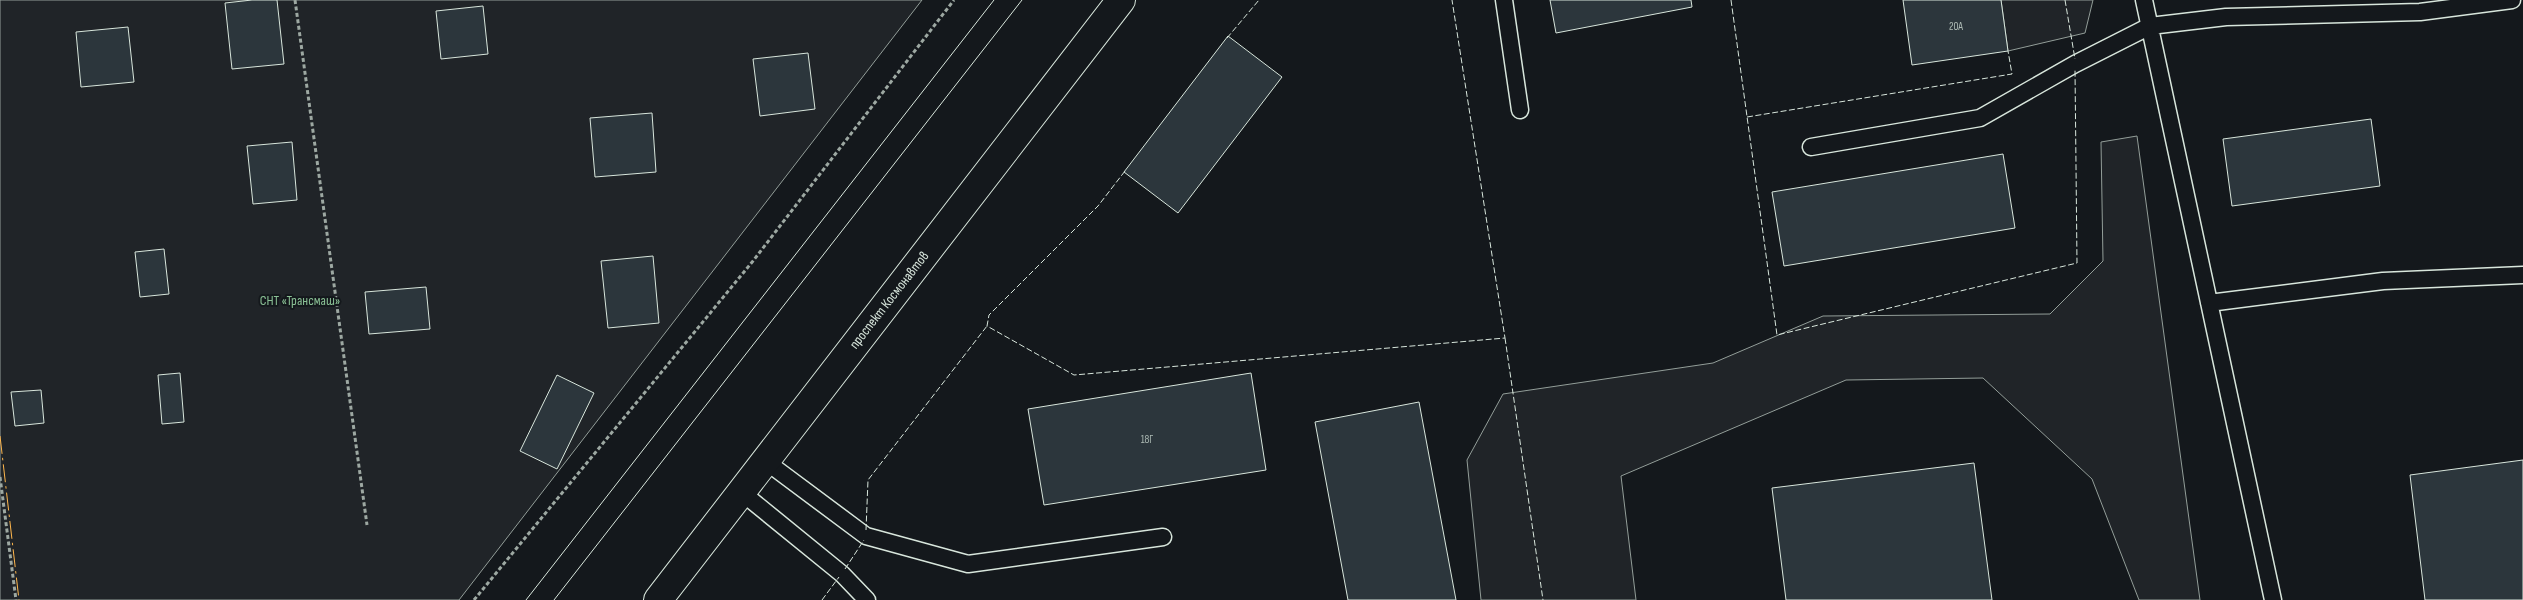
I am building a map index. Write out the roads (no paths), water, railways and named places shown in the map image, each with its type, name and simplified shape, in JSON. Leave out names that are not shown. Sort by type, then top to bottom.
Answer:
[{"type":"main road","name":"проспект Космонавтов","points":[[658,600],[740,491],[1121,0]]},
{"type":"lane","points":[[1504,0],[1520,110]]},
{"type":"lane","points":[[2144,0],[2273,600]]},
{"type":"lane","points":[[1811,146],[1980,118],[2075,64],[2150,26],[2226,17],[2420,12],[2512,0]]},
{"type":"lane","points":[[2209,303],[2383,281],[2523,275]]},
{"type":"lane","points":[[764,460],[866,536],[968,564],[1163,537]]},
{"type":"lane","points":[[740,491],[842,574],[867,600]]},
{"type":"tram line","points":[[526,600],[994,0]]},
{"type":"tram line","points":[[554,600],[1022,0]]},
{"type":"park label","name":"СНТ «Трансмаш»","points":[[300,300]]}]
